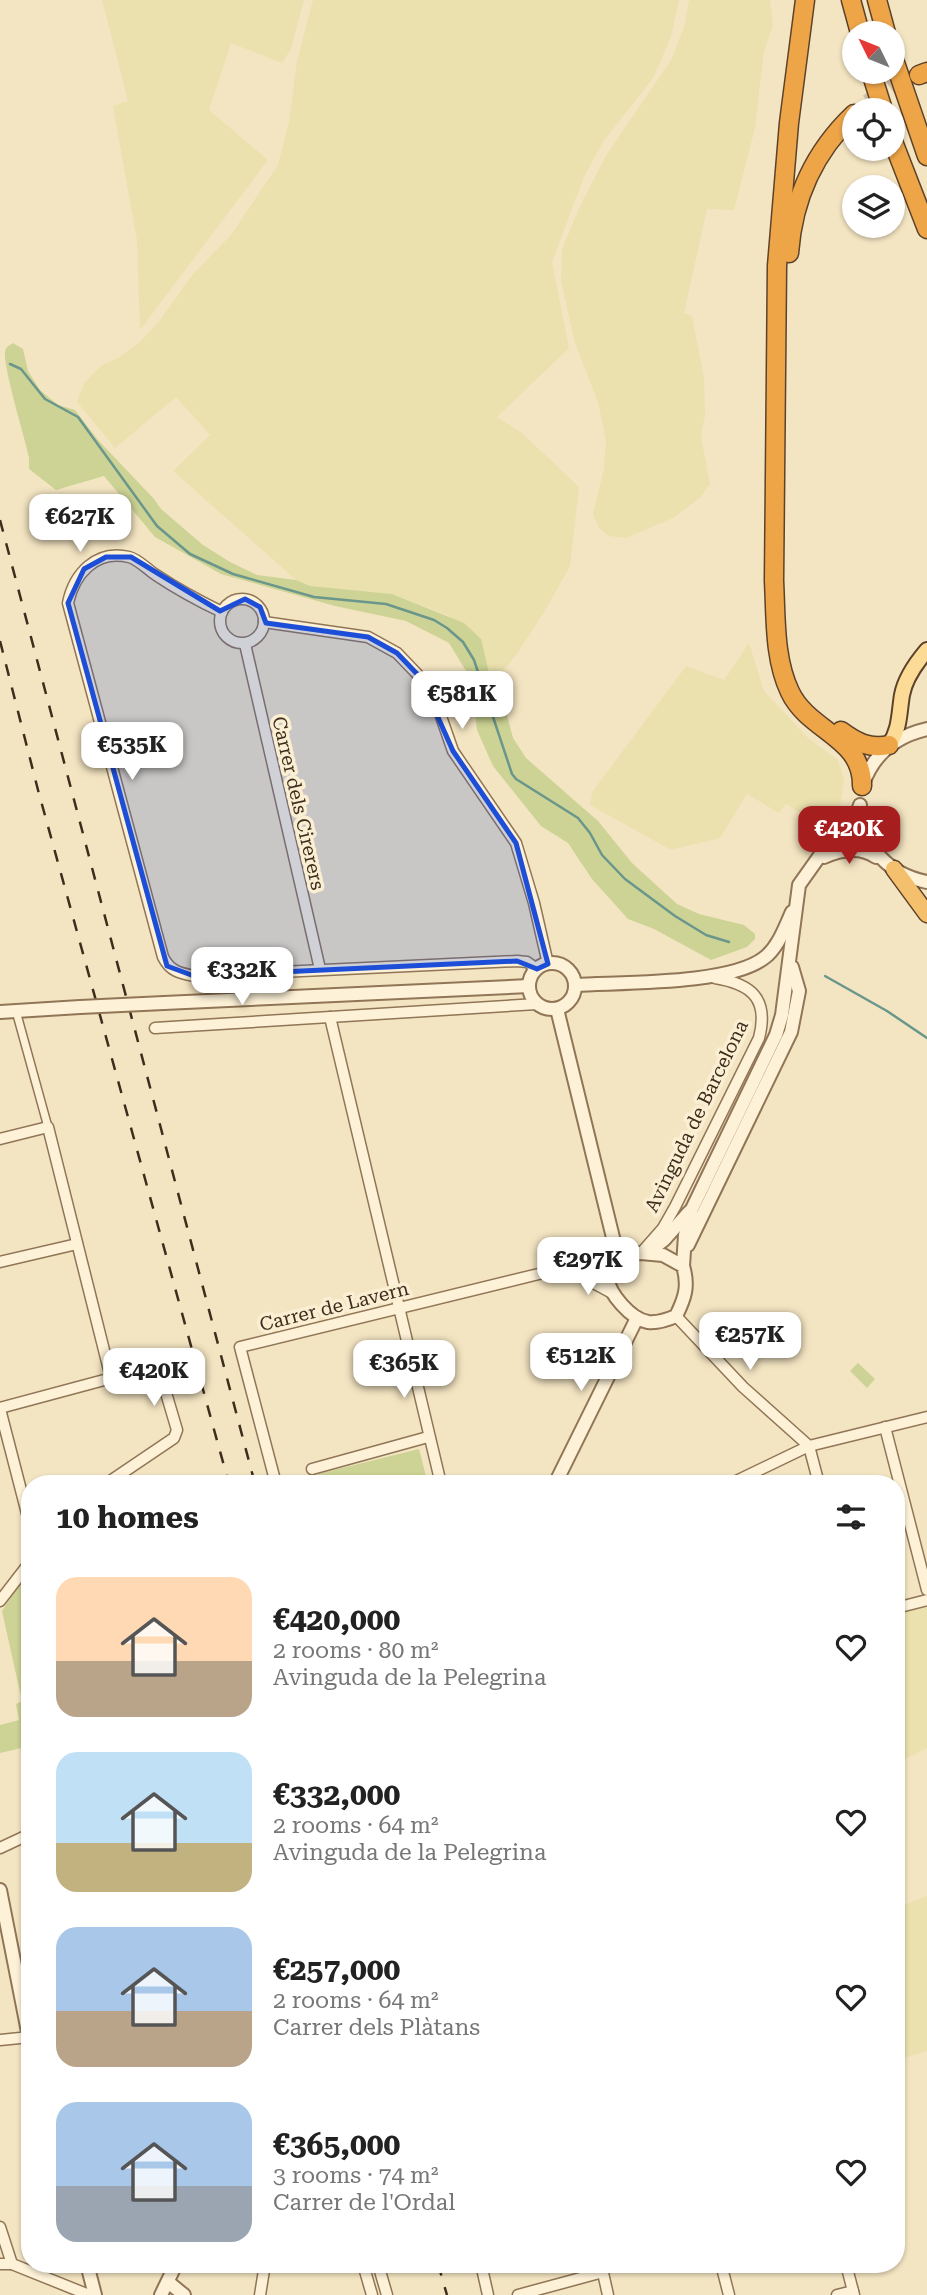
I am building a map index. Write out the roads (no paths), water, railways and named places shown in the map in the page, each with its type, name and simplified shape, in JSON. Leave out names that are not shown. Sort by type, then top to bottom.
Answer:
[{"type":"highway","points":[[805,0],[789,123],[777,266],[774,581],[776,634],[779,658],[790,693],[809,716],[853,753],[862,769],[862,786]]},
{"type":"highway","points":[[850,0],[856,21]]},
{"type":"highway","points":[[877,0],[883,21]]},
{"type":"highway","points":[[902,84],[927,156]]},
{"type":"highway","points":[[912,114],[927,140]]},
{"type":"highway","points":[[842,130],[829,141],[806,178],[797,202],[790,241],[785,297],[782,464],[789,656],[794,676],[811,701],[831,723],[855,740],[871,747],[889,745]]},
{"type":"highway","points":[[901,161],[927,229]]},
{"type":"highway","points":[[890,866],[927,914]]},
{"type":"main road","points":[[889,745],[898,727],[902,695],[908,678],[927,650]]},
{"type":"street","points":[[222,612],[185,594],[131,557],[106,557],[84,569],[73,584],[68,603],[167,966],[178,973],[194,975],[517,961],[543,966],[561,965],[566,968],[575,985],[572,997],[557,1009],[543,1008],[530,993],[530,980],[543,966]]},
{"type":"street","points":[[238,599],[245,599],[260,607],[264,622],[261,634],[253,642],[245,644],[236,643],[222,632],[220,627],[222,612],[228,604],[238,599]]},
{"type":"street","points":[[264,622],[368,637],[397,653],[420,677],[437,705],[453,751],[516,843],[543,966]]},
{"type":"street","name":"Carrer dels Cirerers","points":[[245,644],[320,970]]},
{"type":"street","points":[[890,866],[869,841],[862,823],[862,786],[874,762],[889,745],[912,733],[927,729]]},
{"type":"street","points":[[683,1264],[670,1257],[644,1253],[614,1260],[607,1270],[606,1279],[615,1294],[637,1318],[656,1322],[676,1316],[686,1296],[687,1281],[683,1264],[695,1230],[788,1041],[799,991],[791,963],[799,885],[812,865],[852,827],[860,805]]},
{"type":"street","points":[[812,865],[839,851],[856,849],[871,853],[905,876],[927,882]]},
{"type":"street","points":[[575,985],[711,977],[742,970],[766,957],[782,934],[797,903]]},
{"type":"street","name":"Avinguda de Barcelona","points":[[683,1264],[685,1235],[692,1209],[776,1035],[791,963]]},
{"type":"street","name":"Avinguda de Barcelona","points":[[644,1253],[675,1207],[759,1038],[763,1011],[750,989],[736,982],[711,977]]},
{"type":"street","points":[[0,1012],[529,986]]},
{"type":"street","points":[[155,1028],[537,1004]]},
{"type":"street","points":[[557,1009],[614,1260]]},
{"type":"street","points":[[16,1011],[111,1378]]},
{"type":"street","points":[[330,1017],[439,1475]]},
{"type":"street","points":[[0,1139],[48,1127]]},
{"type":"street","name":"Avinguda de Barcelona","points":[[644,1253],[675,1230],[692,1209]]},
{"type":"street","points":[[0,1262],[78,1244]]},
{"type":"street","name":"Carrer de Lavern","points":[[575,1273],[614,1260]]},
{"type":"street","name":"Carrer de Lavern","points":[[274,1475],[240,1347],[555,1270],[575,1273],[615,1294]]},
{"type":"street","points":[[676,1316],[743,1387],[809,1446],[817,1475]]},
{"type":"street","points":[[559,1475],[637,1318]]},
{"type":"street","points":[[21,1490],[0,1408],[149,1368],[161,1376],[177,1430],[174,1438],[119,1475]]},
{"type":"street","points":[[749,1475],[809,1446],[927,1417]]},
{"type":"street","points":[[885,1427],[897,1475]]},
{"type":"street","points":[[312,1469],[428,1437]]},
{"type":"street","points":[[905,1505],[927,1590]]},
{"type":"street","points":[[0,1601],[21,1574]]},
{"type":"street","points":[[905,1606],[927,1600]]},
{"type":"street","points":[[0,1848],[21,1839]]},
{"type":"street","points":[[0,1890],[21,1998]]},
{"type":"street","points":[[0,2040],[21,2039]]},
{"type":"street","points":[[0,2227],[12,2264]]},
{"type":"street","points":[[0,2264],[21,2268]]},
{"type":"street","points":[[34,2273],[89,2295]]},
{"type":"street","points":[[90,2273],[95,2295]]},
{"type":"street","points":[[161,2295],[172,2273]]},
{"type":"street","points":[[260,2295],[264,2273]]},
{"type":"street","points":[[366,2273],[372,2295]]},
{"type":"street","points":[[381,2273],[387,2295]]},
{"type":"street","points":[[483,2273],[488,2295]]},
{"type":"street","points":[[518,2295],[586,2273]]},
{"type":"street","points":[[603,2273],[608,2295]]},
{"type":"street","points":[[723,2273],[729,2295]]},
{"type":"street","points":[[837,2295],[853,2293],[848,2273]]},
{"type":"street","points":[[167,2282],[184,2295]]},
{"type":"waterway","points":[[10,364],[21,369],[45,399],[78,417],[157,526],[190,554],[233,574],[314,597],[386,604],[434,620],[447,628],[463,642],[474,660],[512,774],[516,779],[578,818],[602,855],[625,879],[706,935],[729,942]]},
{"type":"waterway","points":[[825,976],[887,1011],[927,1038]]},
{"type":"tunnel","points":[[876,98],[898,83],[919,75]]},
{"type":"railway","points":[[0,520],[253,1475]]},
{"type":"railway","points":[[0,641],[38,790],[227,1475]]},
{"type":"railway","points":[[441,2273],[447,2295]]}]
